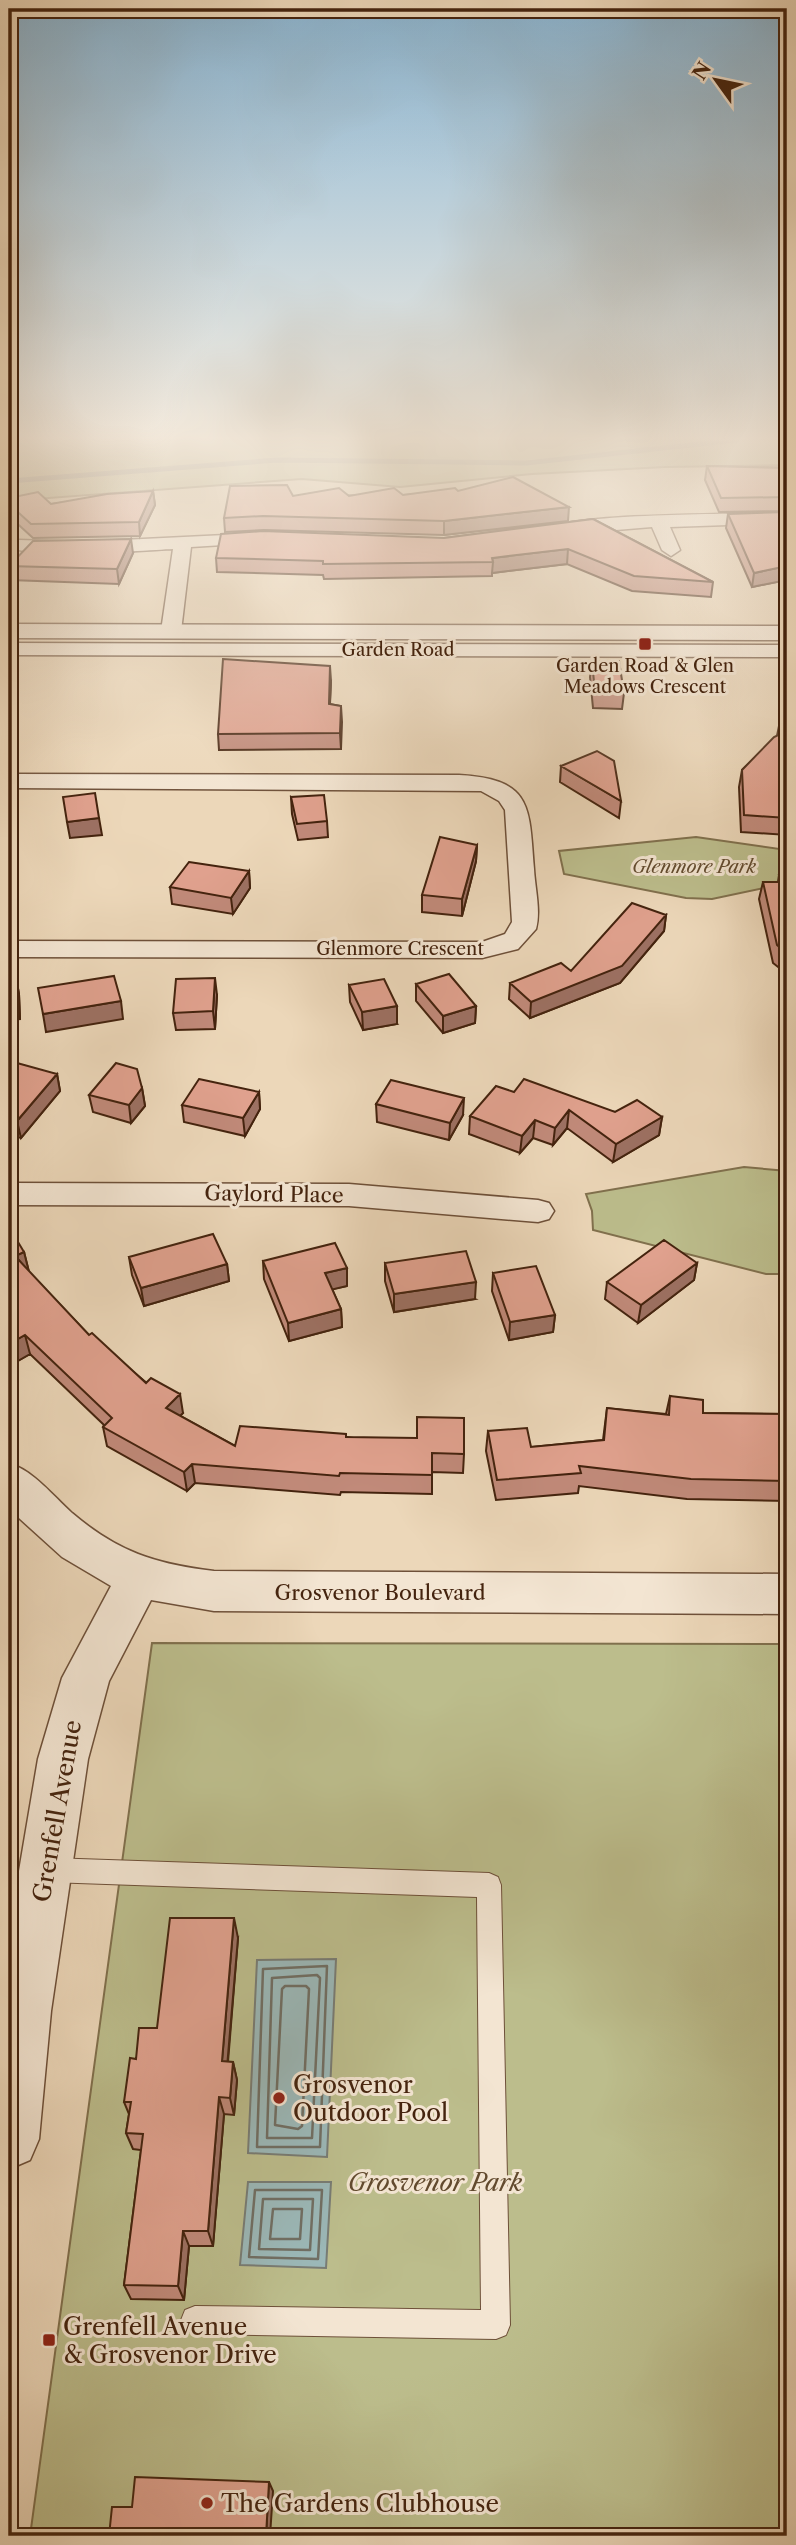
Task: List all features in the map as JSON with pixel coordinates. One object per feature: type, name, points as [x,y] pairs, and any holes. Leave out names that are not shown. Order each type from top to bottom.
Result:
[{"type":"street","points":[[171,631],[181,559]]},
{"type":"street","name":"Garden Road","points":[[9,631],[787,634]]},
{"type":"street","name":"Garden Road","points":[[9,649],[787,651]]},
{"type":"street","name":"Glenmore Crescent","points":[[9,781],[459,782],[486,785],[508,795],[517,810],[525,922],[524,929],[512,942],[482,950],[9,949]]},
{"type":"street","name":"Gaylord Place","points":[[9,1194],[349,1195],[538,1210]]},
{"type":"street","name":"Grosvenor Boulevard","points":[[9,1481],[80,1548],[138,1579],[174,1587],[214,1591],[787,1594]]},
{"type":"street","name":"Grenfell Avenue","points":[[9,2139],[23,2011],[62,1759],[75,1711],[96,1656],[138,1579]]},
{"type":"lane","points":[[45,1870],[489,1885],[496,2325],[195,2320]]},
{"type":"green space","name":"Glenmore Park","points":[[696,837],[787,850],[787,883],[712,899],[686,898],[564,874],[559,851]]},
{"type":"green space","points":[[744,1167],[787,1171],[787,1274],[766,1274],[593,1230],[592,1211],[586,1194]]},
{"type":"green space","name":"Grosvenor Park","points":[[152,1643],[787,1644],[787,2536],[30,2536]]},
{"type":"water","points":[[336,1959],[327,2157],[248,2153],[257,1960]]},
{"type":"water","points":[[248,2182],[331,2182],[326,2268],[240,2265]]},
{"type":"building","points":[[16,559],[122,559],[117,569],[9,566]]},
{"type":"building","points":[[243,559],[492,559],[493,562],[323,564],[323,561]]},
{"type":"building","points":[[592,559],[669,559],[713,582],[634,576]]},
{"type":"building","points":[[748,559],[787,559],[787,566],[754,573]]},
{"type":"building","points":[[223,659],[330,666],[329,704],[341,706],[340,733],[218,734]]},
{"type":"building","points":[[592,661],[619,661],[624,693],[595,692]]},
{"type":"building","points":[[787,731],[787,818],[744,815],[742,770],[774,737]]},
{"type":"building","points":[[597,751],[614,761],[621,801],[561,766]]},
{"type":"building","points":[[95,793],[99,818],[67,822],[63,797]]},
{"type":"building","points":[[324,795],[327,821],[297,824],[291,797]]},
{"type":"building","points":[[440,837],[477,845],[462,899],[422,895]]},
{"type":"building","points":[[189,862],[249,871],[231,898],[170,887]]},
{"type":"building","points":[[779,875],[787,875],[787,954],[777,945],[763,882],[781,882]]},
{"type":"building","points":[[632,903],[666,915],[622,966],[531,1002],[510,983],[561,963],[571,971]]},
{"type":"building","points":[[449,974],[476,1006],[443,1016],[416,984]]},
{"type":"building","points":[[114,976],[121,1001],[43,1014],[38,988]]},
{"type":"building","points":[[16,977],[17,1002],[9,1003],[9,978]]},
{"type":"building","points":[[215,978],[213,1011],[173,1013],[176,979]]},
{"type":"building","points":[[384,979],[397,1006],[362,1012],[349,985]]},
{"type":"building","points":[[17,1063],[57,1074],[17,1121],[9,1118],[9,1072]]},
{"type":"building","points":[[116,1063],[137,1069],[142,1088],[129,1105],[89,1095]]},
{"type":"building","points":[[199,1079],[259,1092],[243,1118],[182,1105]]},
{"type":"building","points":[[524,1079],[615,1112],[637,1100],[662,1117],[616,1144],[569,1110],[555,1128],[535,1120],[522,1136],[470,1116],[496,1086],[514,1092]]},
{"type":"building","points":[[391,1080],[464,1098],[450,1123],[376,1104]]},
{"type":"building","points":[[9,1227],[24,1252],[15,1256],[89,1335],[92,1333],[146,1383],[151,1378],[180,1394],[166,1408],[235,1446],[240,1426],[346,1434],[346,1437],[417,1438],[417,1417],[464,1418],[464,1454],[432,1453],[432,1475],[340,1473],[339,1476],[192,1464],[184,1472],[103,1427],[112,1418],[25,1335],[9,1344]]},
{"type":"building","points":[[213,1234],[227,1264],[141,1288],[129,1257]]},
{"type":"building","points":[[664,1240],[697,1263],[641,1305],[607,1282]]},
{"type":"building","points":[[335,1243],[347,1268],[325,1273],[341,1309],[288,1323],[263,1261]]},
{"type":"building","points":[[466,1251],[476,1282],[394,1294],[385,1263]]},
{"type":"building","points":[[536,1266],[555,1315],[510,1322],[493,1273]]},
{"type":"building","points":[[670,1396],[703,1400],[703,1413],[787,1414],[787,1481],[691,1479],[579,1466],[581,1473],[497,1480],[488,1431],[527,1428],[531,1447],[604,1440],[607,1408],[669,1415]]},
{"type":"building","points":[[170,1918],[234,1918],[222,2061],[233,2062],[230,2098],[219,2097],[208,2231],[183,2231],[178,2286],[124,2285],[143,2134],[126,2133],[131,2102],[124,2102],[130,2058],[136,2059],[139,2028],[157,2028]]},
{"type":"building","name":"The Gardens Clubhouse","points":[[135,2477],[269,2482],[266,2536],[109,2536],[112,2507],[132,2507]]},
{"type":"place","name":"Garden Road & Glen Meadows Crescent","points":[[645,644]]},
{"type":"place","name":"Grosvenor Outdoor Pool","points":[[279,2098]]},
{"type":"place","name":"Grenfell Avenue & Grosvenor Drive","points":[[49,2340]]},
{"type":"place","name":"The Gardens Clubhouse","points":[[207,2503]]}]
